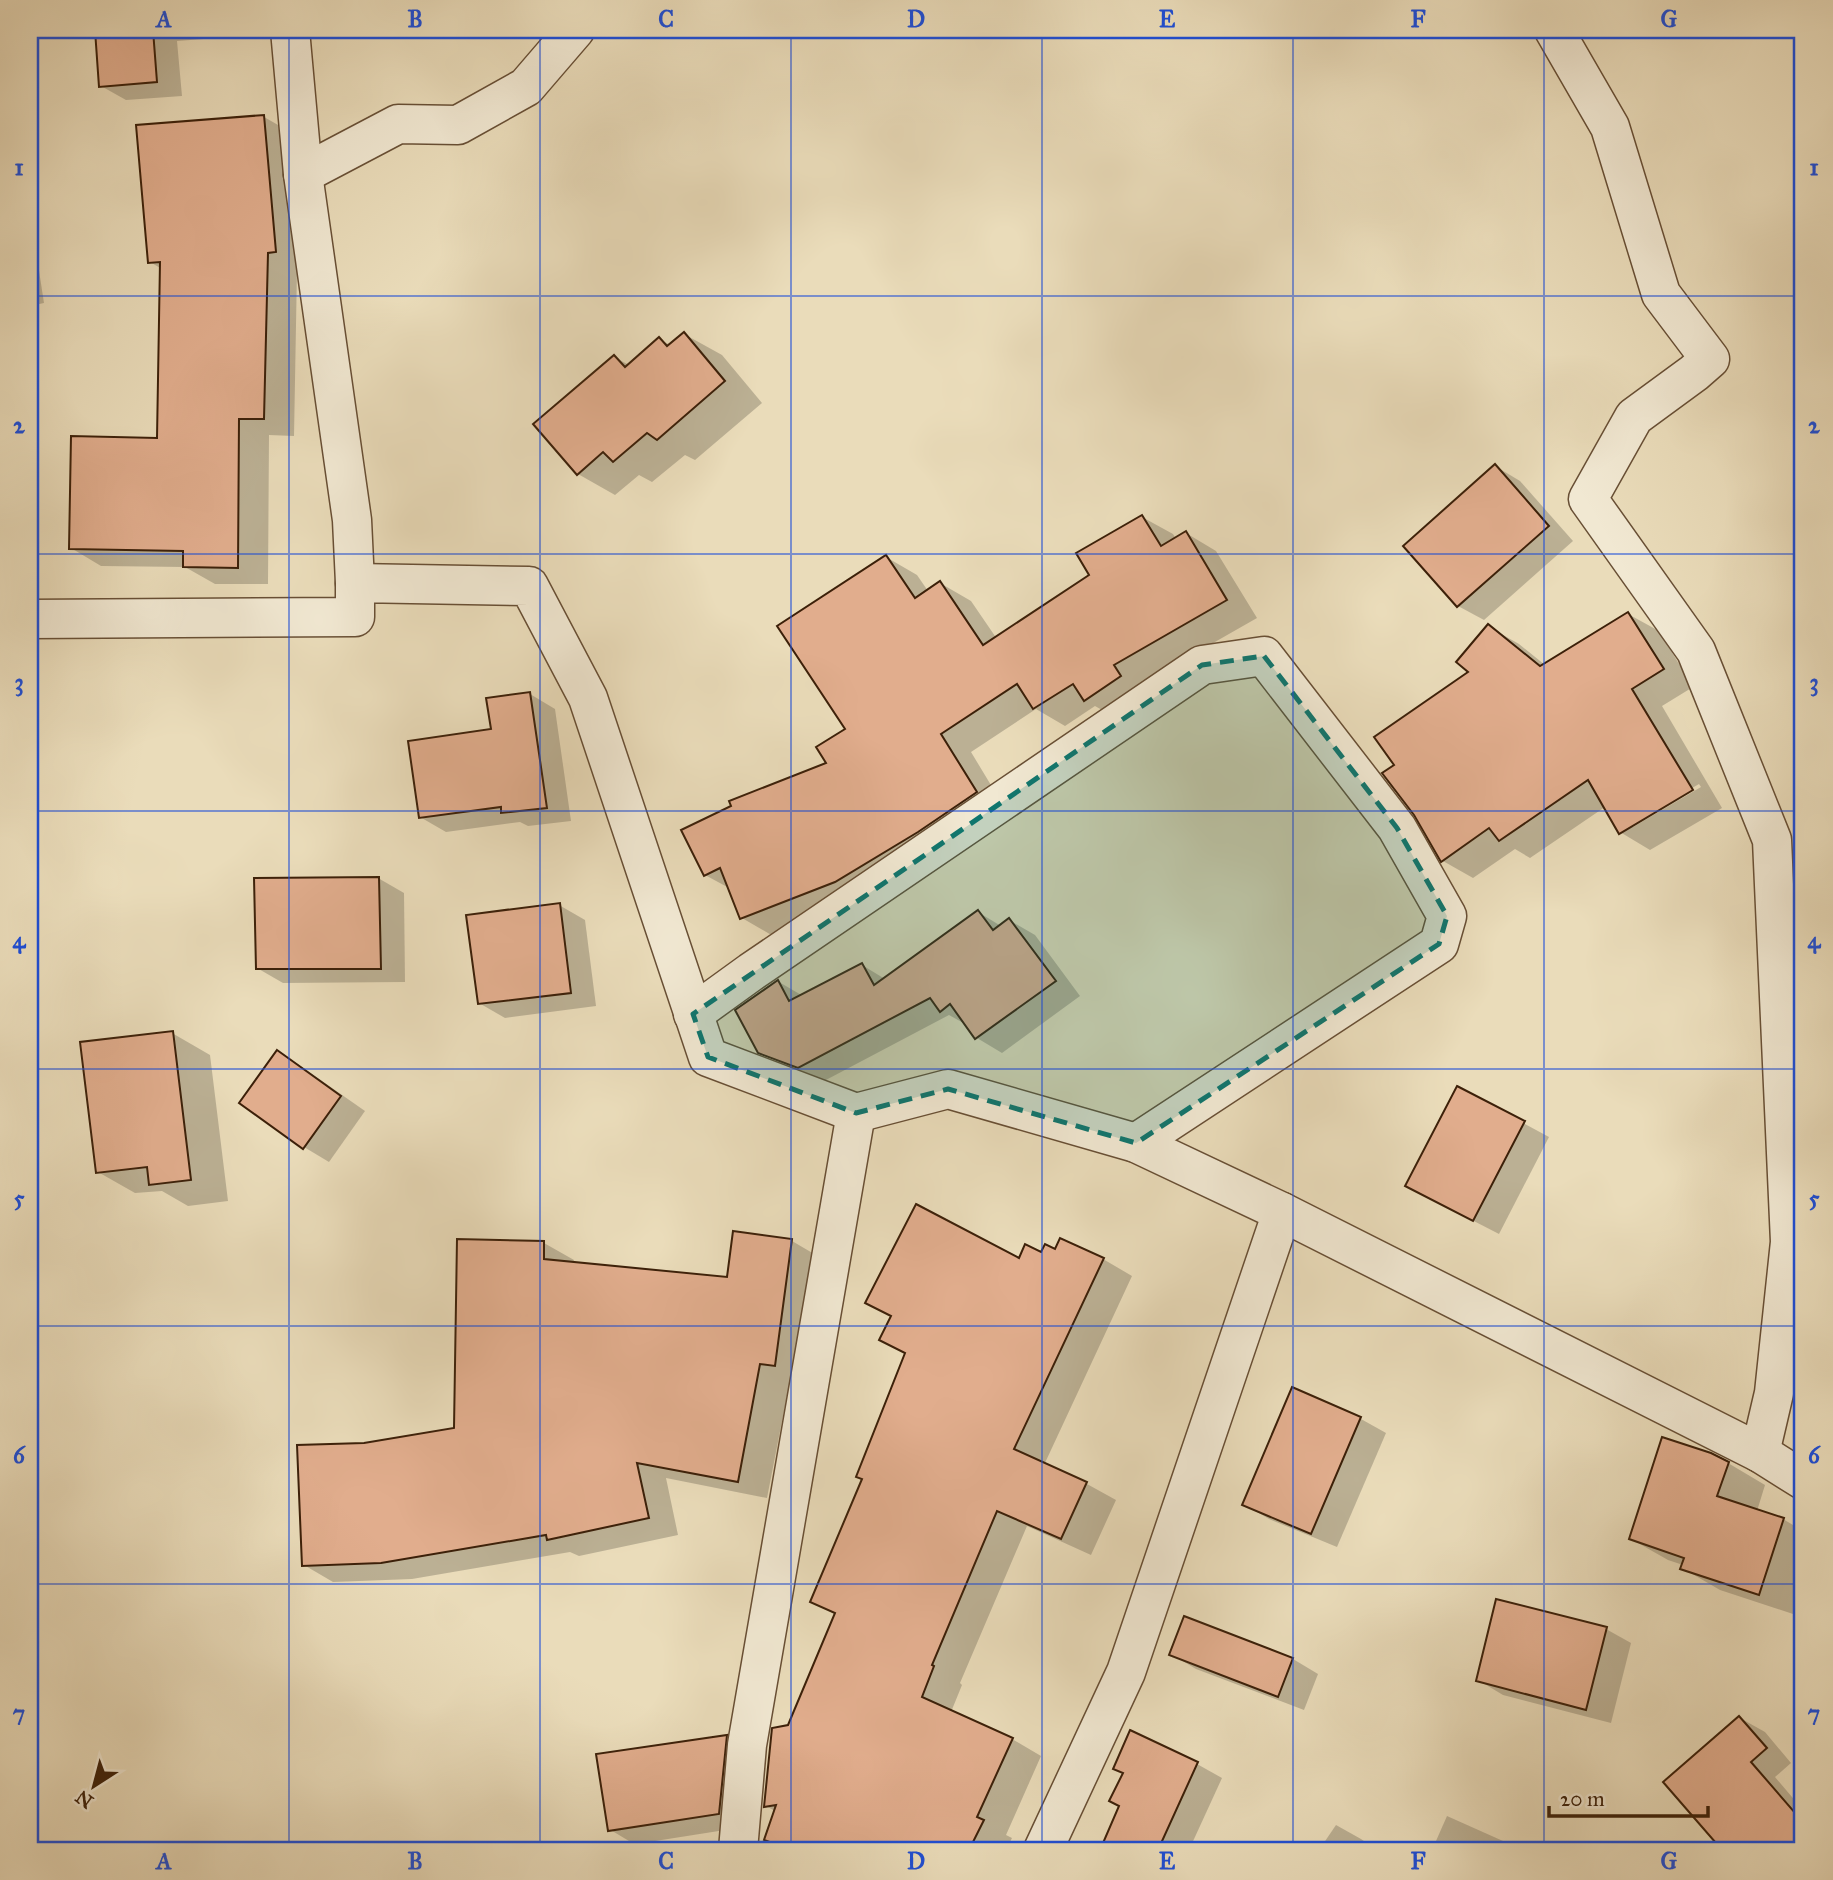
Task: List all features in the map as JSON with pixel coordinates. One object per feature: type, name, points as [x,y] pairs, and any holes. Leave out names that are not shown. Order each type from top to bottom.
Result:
[{"type":"street","points":[[30,619],[355,617],[352,520],[303,174],[290,30]]},
{"type":"street","points":[[303,174],[398,124],[458,125],[526,87],[575,30]]},
{"type":"street","points":[[1554,30],[1610,127],[1661,294],[1710,359],[1634,417],[1588,499],[1696,651],[1772,839],[1790,1242],[1774,1393],[1760,1454]]},
{"type":"street","points":[[355,583],[529,586],[588,698],[708,1057],[856,1113],[948,1089],[1136,1143],[1282,1212],[1760,1454],[1803,1480]]},
{"type":"street","points":[[693,1014],[751,971],[1202,665],[1264,656],[1397,828],[1447,916],[1439,944],[1136,1143]]},
{"type":"street","points":[[738,1850],[747,1745],[856,1113]]},
{"type":"street","points":[[1043,1850],[1126,1672],[1282,1212]]},
{"type":"highlighted area","points":[[1264,656],[1397,828],[1447,916],[1439,944],[1136,1143],[948,1089],[856,1113],[708,1057],[693,1014],[1202,665]]},
{"type":"building","points":[[95,30],[153,30],[157,82],[99,87]]},
{"type":"building","points":[[264,115],[276,252],[268,253],[264,419],[239,419],[238,568],[183,567],[183,551],[69,549],[71,436],[157,438],[160,262],[148,263],[136,125]]},
{"type":"building","points":[[684,332],[725,381],[657,440],[647,433],[613,462],[603,452],[577,475],[533,424],[614,355],[625,367],[659,337],[667,346]]},
{"type":"building","points":[[1495,464],[1549,526],[1457,607],[1403,546]]},
{"type":"building","points":[[1142,515],[1161,546],[1186,531],[1227,600],[1114,665],[1121,676],[1084,701],[1073,684],[1033,709],[1017,684],[941,734],[977,792],[918,832],[835,882],[740,919],[720,868],[704,876],[681,830],[731,806],[729,801],[826,763],[816,747],[845,729],[777,626],[886,555],[915,598],[940,581],[983,645],[1089,575],[1076,553]]},
{"type":"building","points":[[1628,612],[1664,669],[1632,689],[1693,790],[1619,834],[1588,780],[1499,841],[1489,828],[1441,862],[1414,815],[1382,773],[1394,765],[1374,737],[1468,672],[1456,662],[1488,624],[1540,666]]},
{"type":"building","points":[[530,692],[547,808],[501,813],[501,807],[419,818],[408,741],[491,729],[486,698]]},
{"type":"building","points":[[379,877],[381,969],[256,969],[254,878]]},
{"type":"building","points":[[560,903],[571,993],[478,1004],[466,915]]},
{"type":"building","points":[[978,910],[993,930],[1009,918],[1056,981],[975,1039],[950,1004],[940,1012],[930,998],[798,1068],[758,1053],[735,1010],[778,980],[789,1001],[862,963],[874,985]]},
{"type":"building","points":[[173,1031],[191,1180],[149,1185],[147,1167],[96,1173],[80,1042]]},
{"type":"building","points":[[277,1050],[341,1096],[303,1149],[239,1103]]},
{"type":"building","points":[[1457,1086],[1525,1121],[1473,1221],[1405,1186]]},
{"type":"building","points":[[916,1204],[1019,1258],[1025,1244],[1041,1252],[1045,1244],[1055,1249],[1060,1238],[1104,1258],[1014,1449],[1087,1482],[1061,1539],[997,1511],[932,1665],[934,1666],[922,1697],[1013,1738],[977,1817],[984,1820],[969,1850],[792,1850],[764,1840],[776,1805],[764,1807],[772,1728],[788,1725],[835,1613],[810,1602],[862,1479],[856,1477],[905,1353],[879,1340],[891,1316],[865,1303]]},
{"type":"building","points":[[733,1231],[792,1239],[775,1366],[760,1364],[738,1482],[637,1463],[649,1518],[547,1540],[546,1535],[381,1563],[302,1566],[297,1445],[364,1443],[454,1428],[457,1239],[544,1241],[544,1259],[727,1277]]},
{"type":"building","points":[[1292,1387],[1361,1417],[1311,1534],[1242,1505]]},
{"type":"building","points":[[1662,1437],[1711,1453],[1729,1462],[1717,1496],[1784,1518],[1759,1595],[1680,1569],[1684,1558],[1629,1539]]},
{"type":"building","points":[[1496,1599],[1607,1627],[1586,1710],[1476,1681]]},
{"type":"building","points":[[1184,1616],[1293,1658],[1278,1697],[1169,1655]]},
{"type":"building","points":[[1739,1716],[1767,1748],[1751,1762],[1803,1822],[1803,1850],[1722,1850],[1663,1782]]},
{"type":"building","points":[[1130,1730],[1198,1762],[1158,1850],[1100,1850],[1119,1806],[1109,1801],[1123,1773],[1113,1769]]},
{"type":"building","points":[[727,1735],[719,1814],[608,1831],[596,1754]]}]
